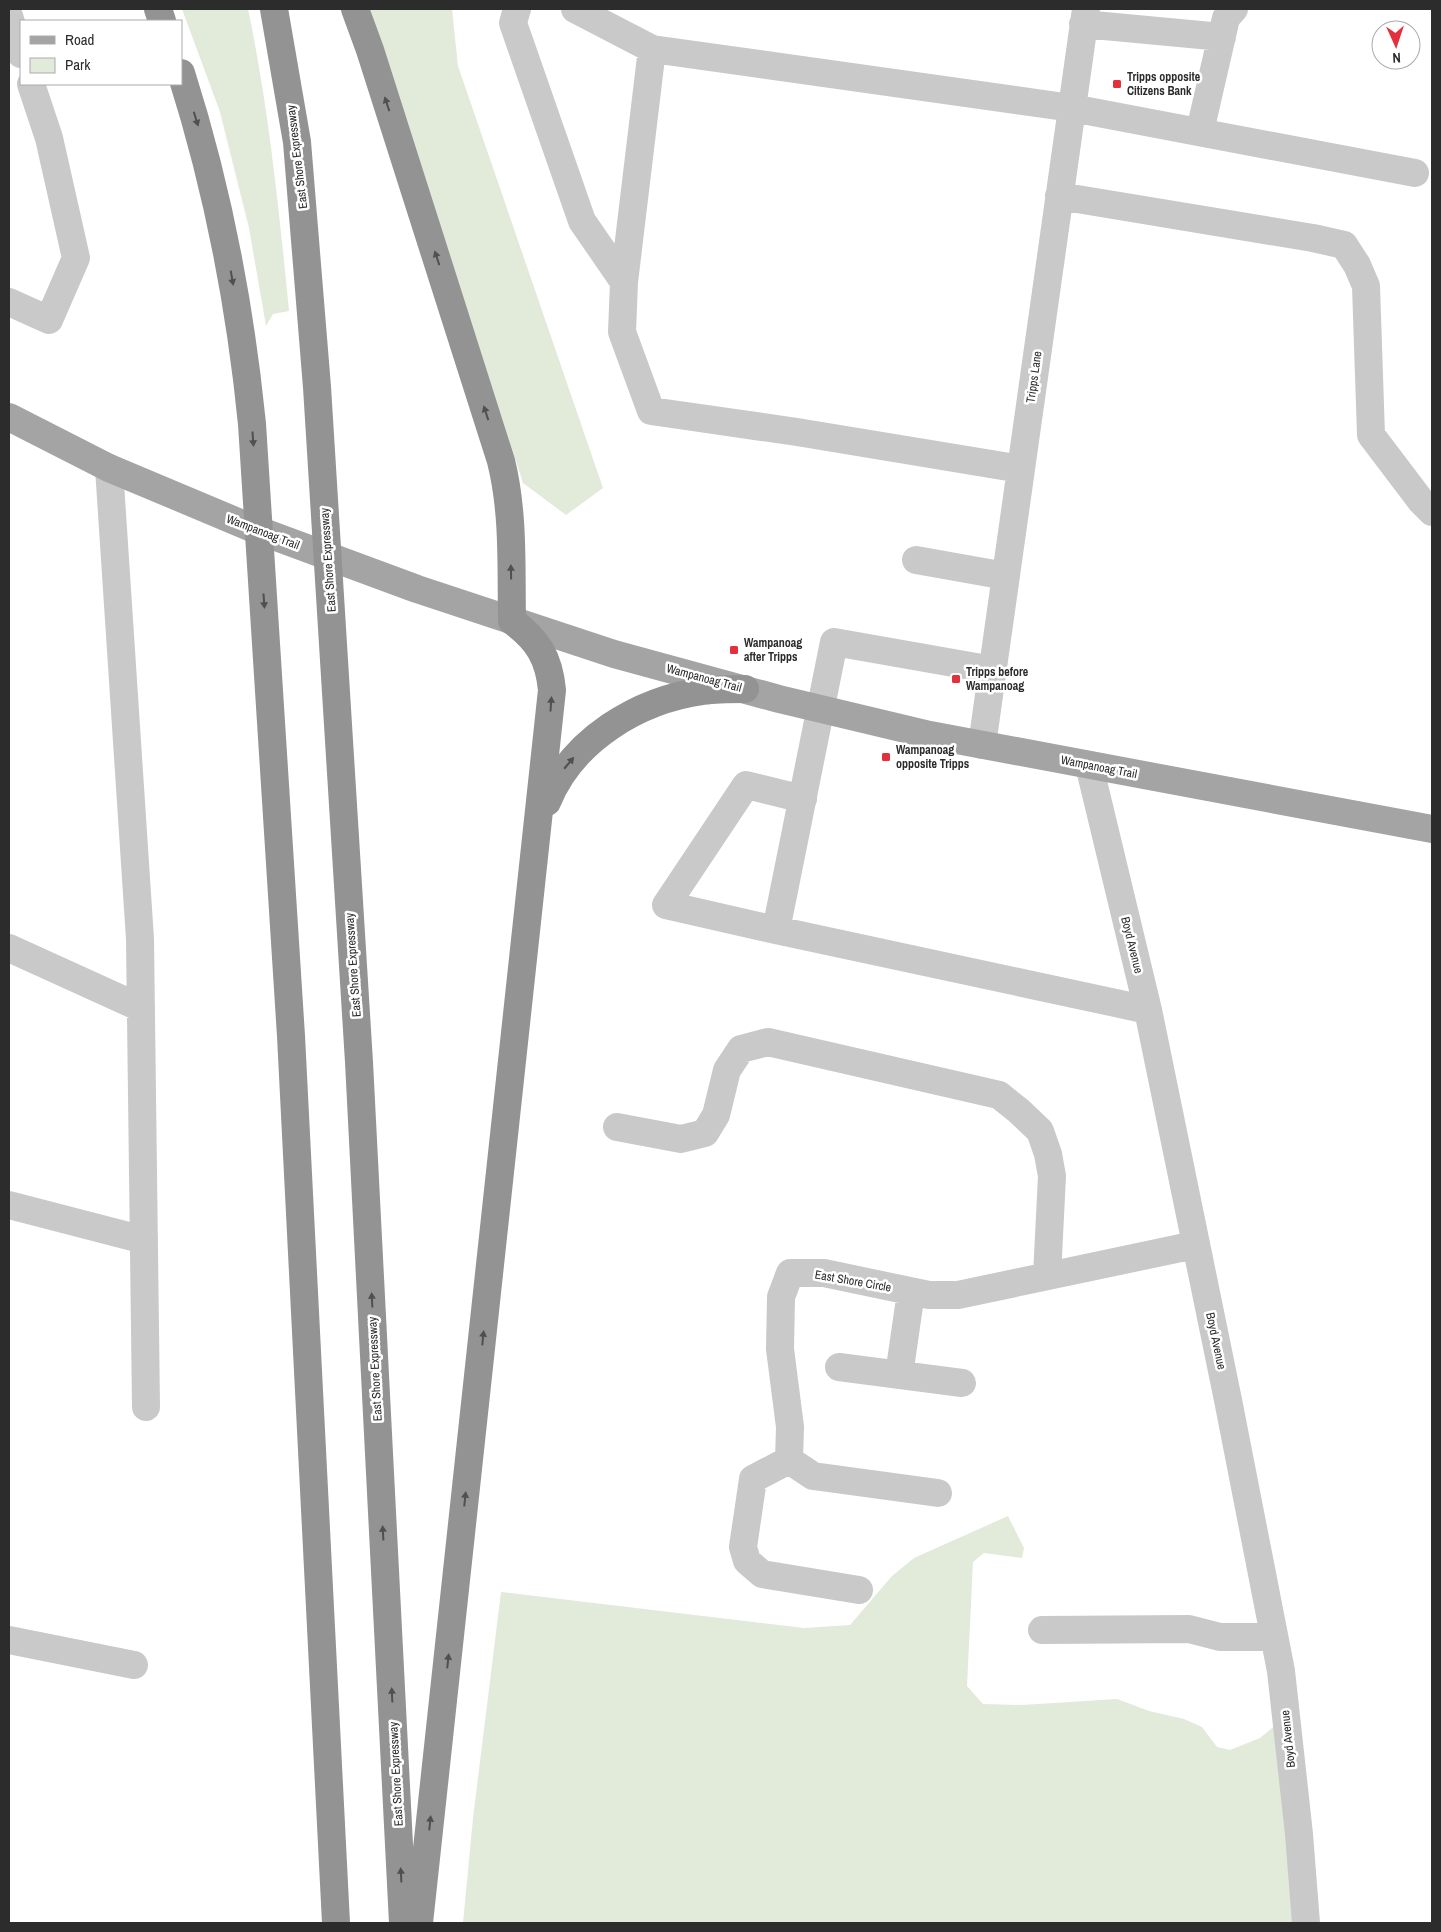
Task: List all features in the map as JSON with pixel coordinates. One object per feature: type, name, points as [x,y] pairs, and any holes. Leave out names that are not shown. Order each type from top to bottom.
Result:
[{"type":"highway","name":"East Shore Expressway","points":[[274,9],[297,142],[316,387],[359,1062],[403,1923]]},
{"type":"highway","points":[[356,9],[501,461],[507,483],[510,511],[512,621],[522,628],[545,656],[551,679],[552,703],[420,1923]]},
{"type":"highway","points":[[182,76],[203,142],[226,242],[244,354],[252,424],[291,1036],[336,1923]]},
{"type":"highway","points":[[537,839],[544,811],[559,777],[572,759],[594,739],[639,710],[669,699],[702,692],[745,689]]},
{"type":"main road","name":"Wampanoag Trail","points":[[9,418],[108,468],[252,528],[417,589],[614,654],[820,709],[982,745],[1432,829]]},
{"type":"street","points":[[518,9],[512,23],[582,221],[624,282]]},
{"type":"street","points":[[575,9],[652,49],[1072,108],[1415,173]]},
{"type":"street","points":[[1200,131],[1226,18],[1234,9]]},
{"type":"street","points":[[9,16],[20,51]]},
{"type":"street","points":[[1084,16],[1222,37]]},
{"type":"street","name":"Tripps Lane","points":[[982,745],[1084,16]]},
{"type":"street","points":[[652,49],[624,282],[622,332],[651,411],[778,429],[1021,468]]},
{"type":"street","points":[[9,302],[49,320],[76,258],[49,138],[31,85]]},
{"type":"street","points":[[1059,196],[1313,238],[1344,246],[1357,265],[1366,286],[1371,435],[1421,501],[1432,512]]},
{"type":"street","points":[[108,468],[140,939],[146,1407]]},
{"type":"street","points":[[916,560],[1006,576]]},
{"type":"street","points":[[776,930],[834,642],[993,670]]},
{"type":"street","name":"Boyd Avenue","points":[[1089,765],[1148,1010],[1281,1671],[1299,1834],[1306,1923]]},
{"type":"street","points":[[803,799],[746,785],[666,904],[776,930],[1148,1010]]},
{"type":"street","points":[[9,948],[141,1008]]},
{"type":"street","points":[[617,1127],[681,1139],[705,1133],[716,1115],[727,1070],[741,1049],[768,1042],[999,1096],[1019,1111],[1040,1131],[1048,1154],[1052,1176],[1047,1276]]},
{"type":"street","points":[[9,1206],[144,1240]]},
{"type":"street","name":"East Shore Circle","points":[[789,1460],[790,1427],[780,1349],[781,1297],[790,1273],[824,1274],[929,1295],[958,1295],[1195,1245]]},
{"type":"street","points":[[899,1375],[911,1292]]},
{"type":"street","points":[[839,1367],[962,1383]]},
{"type":"street","points":[[859,1590],[762,1574],[747,1560],[743,1547],[753,1479],[789,1460],[813,1476],[938,1493]]},
{"type":"street","points":[[1042,1630],[1189,1629],[1220,1637],[1274,1636]]},
{"type":"street","points":[[9,1640],[134,1664]]},
{"type":"green space","points":[[182,9],[248,9],[268,122],[289,311],[273,314],[266,326],[249,228],[220,112]]},
{"type":"green space","points":[[370,9],[452,9],[458,66],[603,488],[566,515],[523,483]]},
{"type":"green space","points":[[1008,1516],[1024,1548],[1022,1558],[984,1553],[973,1562],[967,1686],[983,1704],[1022,1705],[1117,1699],[1149,1711],[1184,1719],[1202,1727],[1217,1747],[1230,1750],[1260,1738],[1278,1723],[1308,1923],[463,1923],[473,1818],[501,1592],[804,1628],[850,1625],[892,1576],[914,1558]]},
{"type":"place","name":"Tripps opposite Citizens Bank","points":[[1117,84]]},
{"type":"place","name":"Wampanoag after Tripps","points":[[734,650]]},
{"type":"place","name":"Tripps before Wampanoag","points":[[956,679]]},
{"type":"place","name":"Wampanoag opposite Tripps","points":[[886,757]]}]
